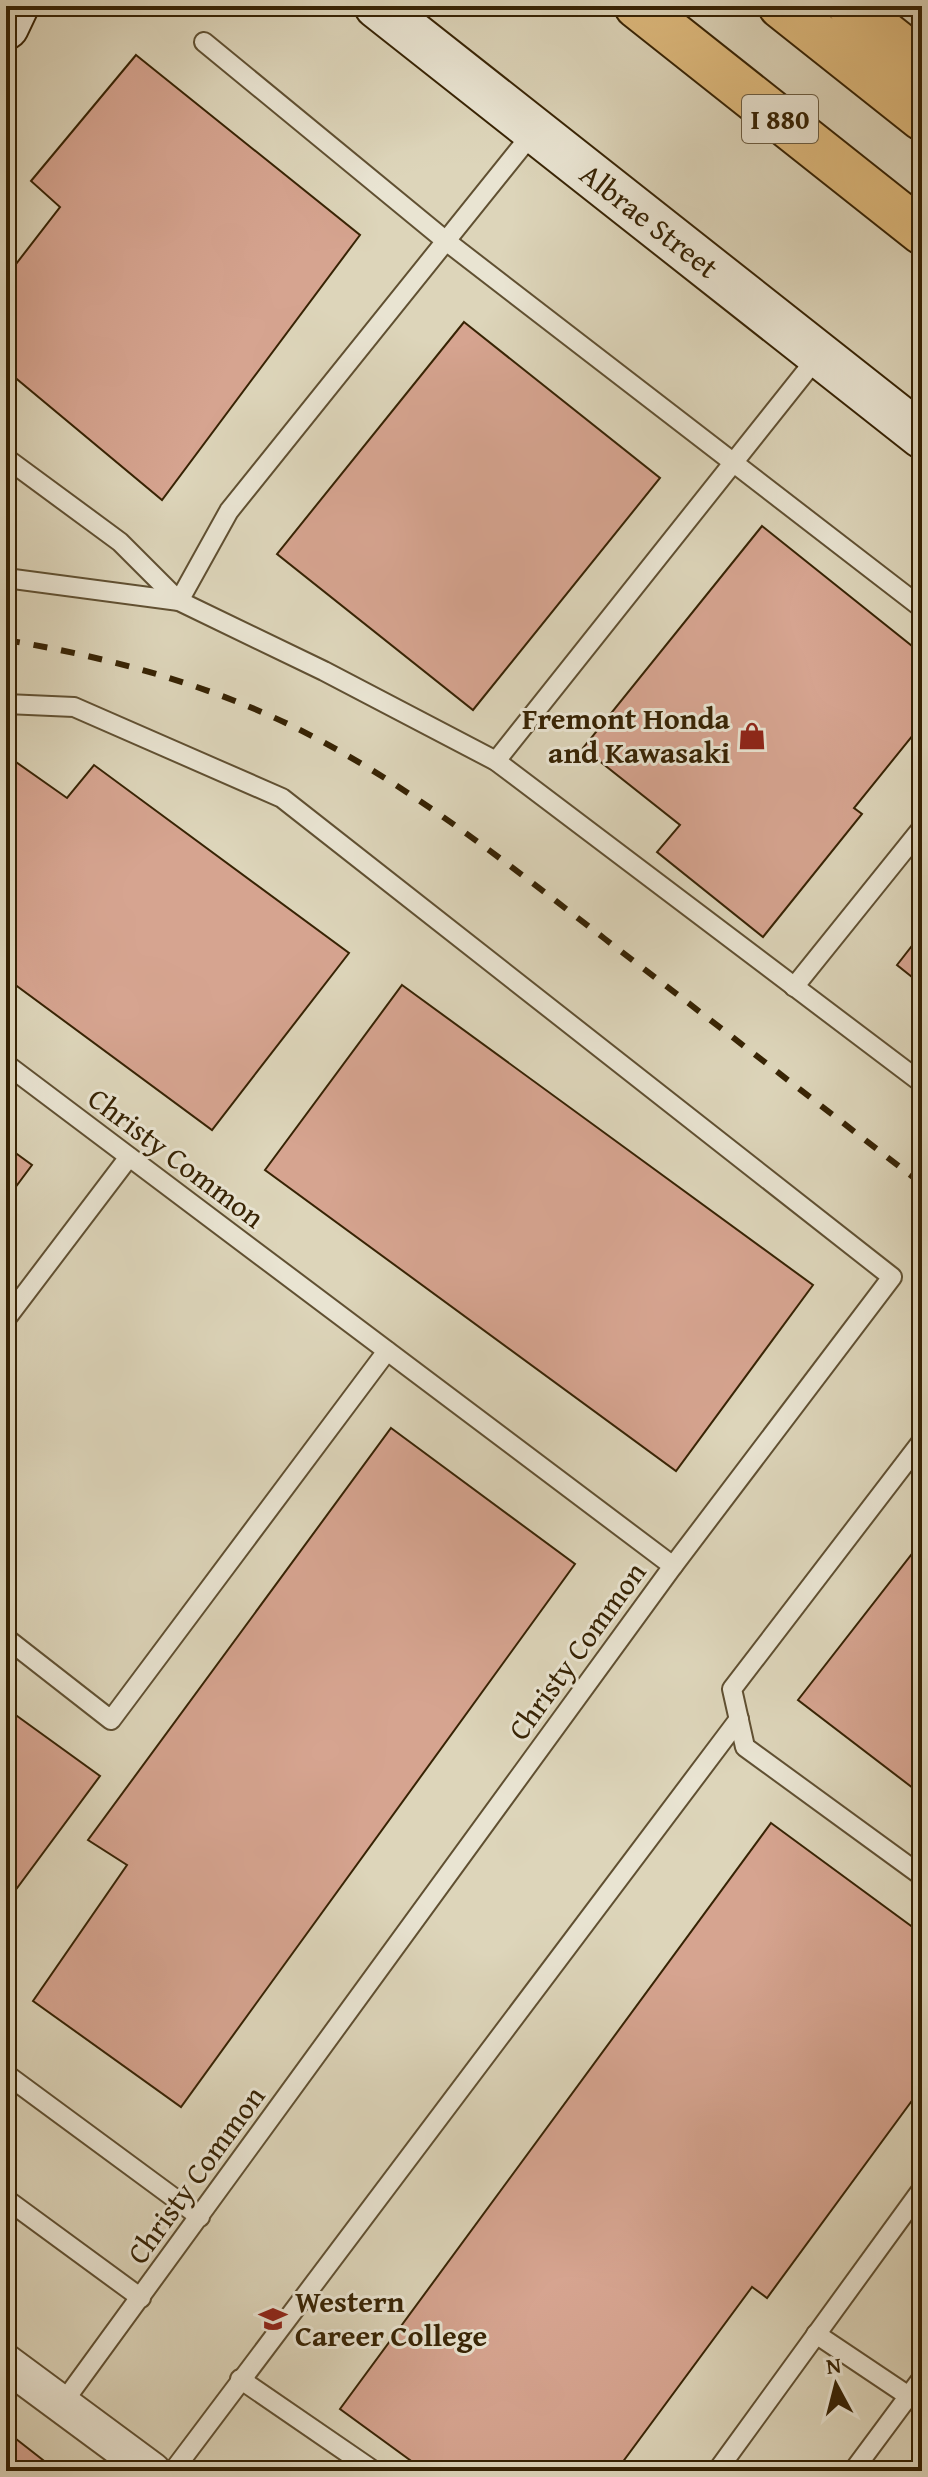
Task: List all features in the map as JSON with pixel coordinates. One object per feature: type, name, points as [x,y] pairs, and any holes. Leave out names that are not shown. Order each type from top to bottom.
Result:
[{"type":"highway","name":"I 880","points":[[637,6],[922,232]]},
{"type":"highway","points":[[781,6],[922,118]]},
{"type":"highway","points":[[850,6],[922,63]]},
{"type":"street","points":[[6,27],[16,6]]},
{"type":"street","name":"Albrae Street","points":[[377,6],[922,436]]},
{"type":"street","points":[[6,2363],[152,2471]]},
{"type":"lane","points":[[204,42],[446,241],[922,608]]},
{"type":"lane","points":[[179,601],[229,511],[535,130]]},
{"type":"lane","points":[[496,761],[731,461],[819,355]]},
{"type":"lane","points":[[6,458],[120,542],[179,601]]},
{"type":"lane","points":[[6,578],[179,601],[324,671],[496,761],[922,1083]]},
{"type":"lane","points":[[6,704],[74,707],[282,798],[892,1277],[673,1566]]},
{"type":"lane","points":[[794,987],[922,828]]},
{"type":"lane","name":"Christy Common","points":[[6,1064],[673,1566],[62,2404]]},
{"type":"lane","points":[[6,1319],[129,1157]]},
{"type":"lane","points":[[6,1638],[111,1720],[387,1351]]},
{"type":"lane","points":[[922,1441],[732,1689],[745,1747],[922,1876]]},
{"type":"lane","points":[[173,2471],[739,1719]]},
{"type":"lane","points":[[6,2074],[200,2217]]},
{"type":"lane","points":[[717,2471],[922,2189]]},
{"type":"lane","points":[[6,2199],[141,2298]]},
{"type":"lane","points":[[816,2334],[915,2401]]},
{"type":"lane","points":[[853,2471],[915,2401],[922,2378]]},
{"type":"lane","points":[[240,2379],[374,2471]]},
{"type":"building","points":[[136,55],[360,235],[162,500],[6,370],[6,277],[60,207],[31,181]]},
{"type":"building","points":[[464,322],[660,478],[473,710],[277,554]]},
{"type":"building","name":"Fremont Honda and Kawasaki","points":[[762,526],[922,654],[922,724],[854,808],[862,814],[763,937],[657,852],[680,825],[583,748]]},
{"type":"building","points":[[6,755],[67,798],[94,765],[349,953],[212,1130],[6,978]]},
{"type":"building","points":[[922,933],[922,985],[897,965]]},
{"type":"building","points":[[402,985],[813,1285],[676,1471],[265,1170]]},
{"type":"building","points":[[6,1146],[32,1165],[6,1200]]},
{"type":"building","points":[[391,1428],[575,1564],[181,2107],[33,2001],[127,1865],[88,1840]]},
{"type":"building","points":[[922,1541],[922,1795],[798,1700]]},
{"type":"building","points":[[6,1708],[100,1776],[6,1903]]},
{"type":"building","points":[[771,1823],[922,1934],[922,2087],[767,2298],[752,2287],[616,2471],[425,2471],[340,2409]]},
{"type":"building","points":[[11,2435],[57,2471],[12,2471],[6,2466],[6,2442]]},
{"type":"railway","points":[[6,640],[78,654],[186,683],[290,725],[374,771],[491,852],[922,1184]]},
{"type":"place","name":"Fremont Honda and Kawasaki","points":[[752,736]]},
{"type":"place","name":"Western Career College","points":[[273,2319]]}]
